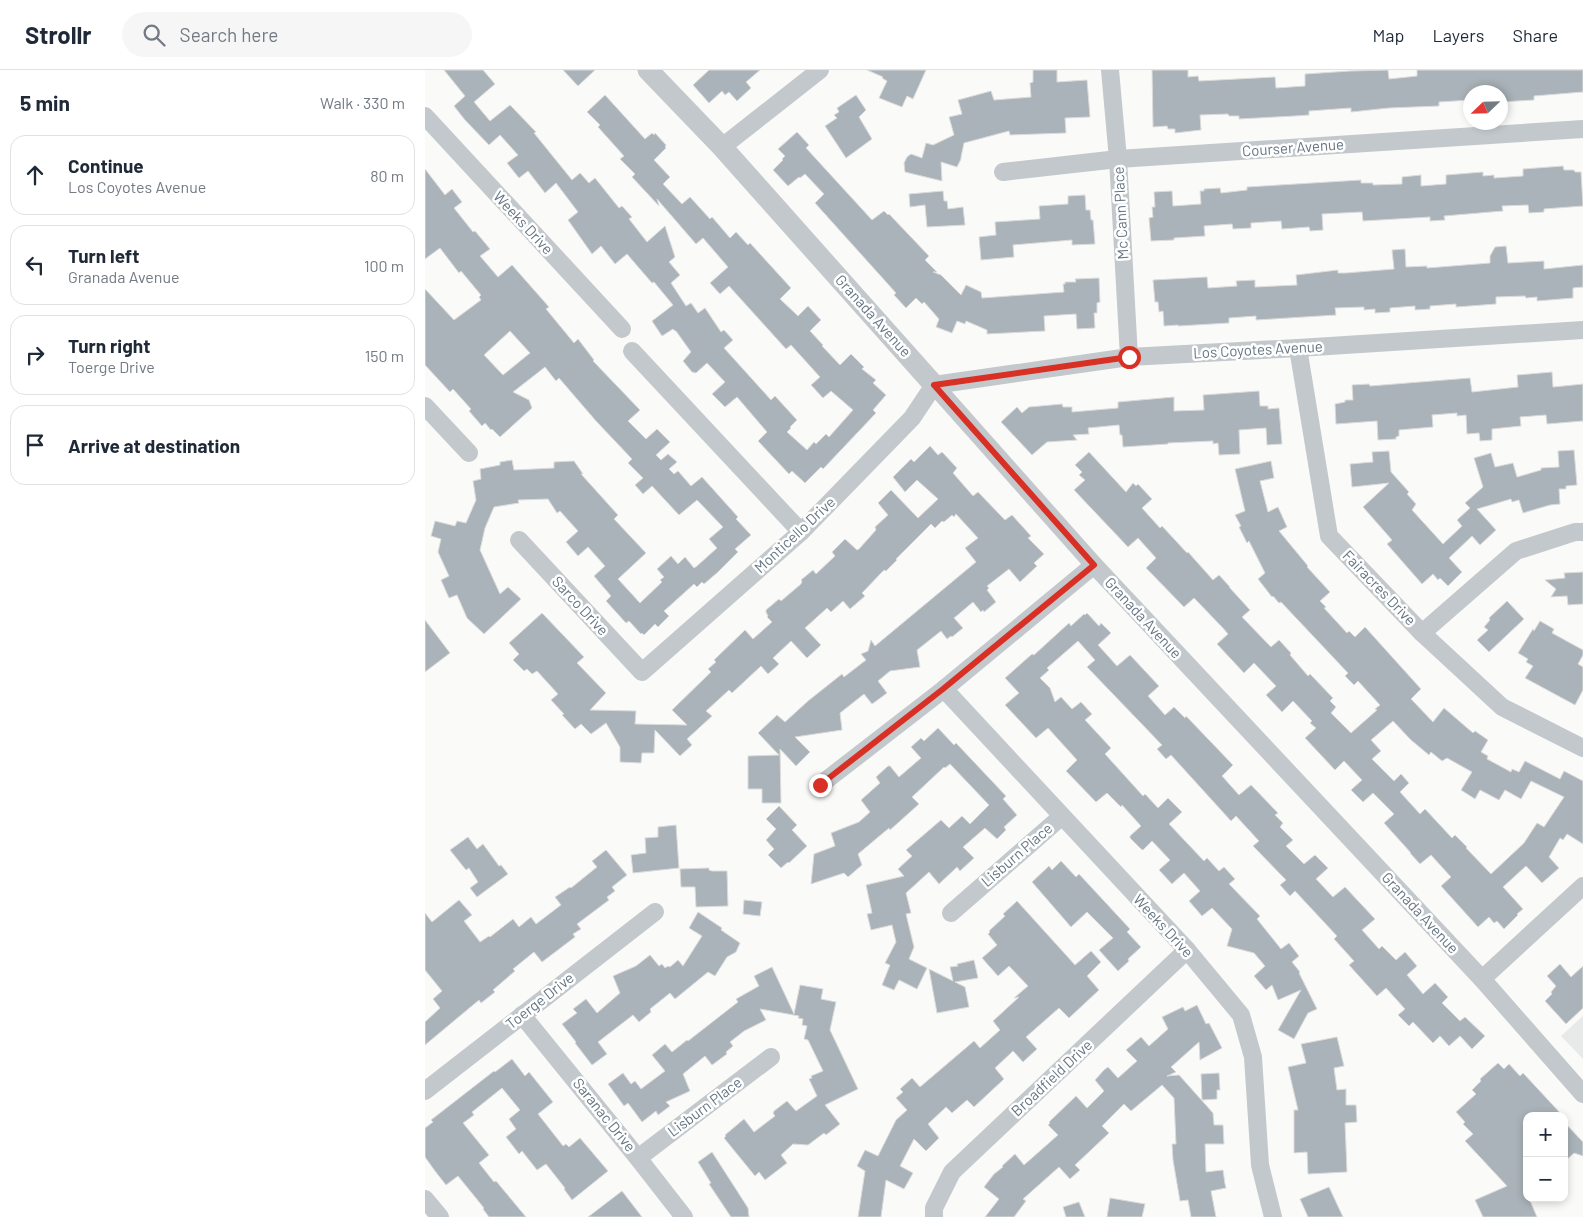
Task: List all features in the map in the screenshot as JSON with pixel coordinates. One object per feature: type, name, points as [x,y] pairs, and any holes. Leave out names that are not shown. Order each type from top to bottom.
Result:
[{"type":"street","name":"Granada Avenue","points":[[647,70],[722,146],[1094,565],[1482,979],[1583,1094]]},
{"type":"street","points":[[722,146],[820,70]]},
{"type":"street","name":"Mc Cann Place","points":[[1110,70],[1118,159],[1129,357]]},
{"type":"street","name":"Weeks Drive","points":[[425,116],[622,329]]},
{"type":"street","name":"Courser Avenue","points":[[1003,172],[1118,159],[1583,129]]},
{"type":"street","name":"Los Coyotes Avenue","points":[[934,385],[1129,357],[1583,330]]},
{"type":"street","name":"Fairacres Drive","points":[[1298,348],[1329,536],[1422,633],[1502,707],[1583,748]]},
{"type":"street","points":[[632,351],[801,532]]},
{"type":"street","name":"Monticello Drive","points":[[642,672],[801,532],[912,418],[934,385]]},
{"type":"street","points":[[425,406],[469,453]]},
{"type":"street","points":[[1422,633],[1516,551],[1575,532],[1583,532]]},
{"type":"street","name":"Sarco Drive","points":[[519,540],[642,672]]},
{"type":"street","points":[[820,785],[943,689],[1094,565]]},
{"type":"street","name":"Weeks Drive","points":[[943,689],[1187,950],[1241,1015],[1253,1056],[1260,1165],[1273,1217]]},
{"type":"street","name":"Lisburn Place","points":[[951,913],[1061,817]]},
{"type":"street","points":[[1482,979],[1583,886]]},
{"type":"street","name":"Toerge Drive","points":[[425,1091],[655,912]]},
{"type":"street","name":"Broadfield Drive","points":[[934,1217],[934,1208],[952,1172],[1187,950]]},
{"type":"street","name":"Saranac Drive","points":[[522,1015],[684,1217]]},
{"type":"street","name":"Lisburn Place","points":[[638,1158],[771,1057]]},
{"type":"street","points":[[425,1199],[440,1217]]},
{"type":"shaded area","points":[[1583,1016],[1583,1059],[1561,1036]]},
{"type":"building","points":[[444,70],[483,70],[495,84],[474,102],[490,121],[510,105],[536,132],[534,133],[572,180],[580,173],[589,183],[595,178],[619,208],[622,206],[632,217],[629,219],[647,242],[665,226],[675,257],[669,262],[680,275],[671,283],[686,306],[691,303],[698,313],[705,308],[721,332],[724,330],[733,340],[724,348],[771,400],[775,396],[797,420],[787,432],[807,450],[814,442],[816,444],[826,434],[829,437],[853,410],[831,391],[823,398],[811,385],[820,377],[791,345],[786,349],[729,286],[720,294],[710,283],[728,267],[703,238],[696,244],[657,199],[659,206],[632,177],[635,174],[620,159],[624,156],[598,127],[600,125],[587,112],[605,95],[645,139],[652,133],[654,135],[655,133],[666,145],[666,148],[654,160],[670,177],[663,184],[682,204],[690,197],[710,219],[712,217],[730,238],[736,232],[748,245],[750,243],[791,288],[780,299],[798,316],[808,306],[821,320],[810,331],[822,346],[840,365],[851,354],[864,367],[862,369],[876,380],[873,383],[886,395],[873,410],[876,413],[823,469],[821,467],[805,483],[792,471],[789,474],[758,441],[767,432],[737,397],[725,407],[712,394],[725,382],[707,363],[696,373],[692,372],[683,361],[691,352],[676,331],[673,329],[662,336],[652,321],[673,305],[654,282],[652,283],[627,254],[615,264],[601,246],[592,254],[568,220],[578,212],[556,183],[545,193],[528,171],[519,178],[507,163],[518,155],[500,135],[489,145],[454,106],[465,96]]},
{"type":"building","points":[[563,70],[595,70],[578,86]]},
{"type":"building","points":[[709,70],[760,70],[746,82],[751,88],[737,101],[729,92],[725,95],[722,91],[709,103],[693,85]]},
{"type":"building","points":[[867,70],[926,70],[913,99],[907,96],[902,107],[879,98],[887,81],[883,77]]},
{"type":"building","points":[[1033,70],[1057,70],[1057,82],[1087,80],[1090,117],[1065,118],[1066,133],[1010,135],[1009,131],[964,143],[961,159],[957,167],[941,162],[942,181],[905,172],[904,163],[907,157],[911,154],[922,158],[926,143],[933,145],[954,135],[949,117],[962,114],[958,100],[991,91],[994,100],[1031,97],[1030,83],[1033,82]]},
{"type":"building","points":[[1152,70],[1188,70],[1188,77],[1198,76],[1199,81],[1275,77],[1276,88],[1305,86],[1305,74],[1350,71],[1388,70],[1389,79],[1417,76],[1417,70],[1583,70],[1583,92],[1534,96],[1534,100],[1508,102],[1508,85],[1463,85],[1463,100],[1439,102],[1439,106],[1351,112],[1351,108],[1309,111],[1309,115],[1239,119],[1239,116],[1229,116],[1228,114],[1200,115],[1201,130],[1175,133],[1175,129],[1168,129],[1167,126],[1153,127]]},
{"type":"building","points":[[856,95],[866,110],[859,117],[872,139],[846,158],[825,126],[837,118],[834,115],[839,112],[837,108]]},
{"type":"building","points":[[797,132],[809,145],[806,148],[872,220],[884,211],[889,214],[929,256],[925,260],[937,272],[933,272],[941,275],[961,295],[966,285],[981,292],[982,298],[1064,292],[1063,284],[1065,282],[1076,282],[1075,279],[1099,278],[1100,302],[1097,303],[1097,313],[1094,313],[1095,328],[1077,329],[1076,314],[1044,316],[1045,331],[987,334],[987,330],[966,321],[965,324],[957,321],[952,333],[936,327],[939,319],[924,302],[922,304],[916,298],[906,308],[894,295],[896,293],[815,203],[824,194],[805,174],[788,186],[773,170],[785,156],[778,149]]},
{"type":"building","points":[[1563,166],[1564,170],[1581,172],[1583,206],[1544,209],[1544,212],[1529,213],[1528,205],[1502,206],[1503,211],[1444,216],[1445,220],[1430,221],[1430,217],[1363,221],[1362,212],[1322,214],[1323,230],[1310,231],[1309,227],[1282,229],[1281,221],[1251,223],[1251,228],[1233,229],[1232,224],[1204,226],[1205,236],[1151,241],[1149,218],[1153,217],[1152,207],[1155,207],[1154,192],[1172,191],[1173,206],[1201,204],[1200,191],[1204,191],[1204,189],[1220,188],[1221,193],[1247,190],[1247,187],[1361,180],[1361,183],[1373,183],[1373,185],[1402,184],[1402,177],[1421,175],[1421,186],[1446,184],[1446,175],[1483,172],[1483,176],[1494,175],[1494,178],[1523,176],[1523,169]]},
{"type":"building","points":[[425,169],[445,195],[452,189],[462,202],[454,208],[473,232],[475,231],[490,249],[480,256],[498,277],[512,265],[549,307],[546,309],[574,343],[578,339],[593,361],[640,410],[628,421],[646,439],[657,429],[670,442],[656,455],[661,460],[668,454],[677,462],[669,469],[674,474],[678,471],[691,486],[702,477],[738,517],[736,519],[751,535],[735,549],[738,552],[718,572],[704,584],[702,582],[697,587],[694,584],[664,611],[669,616],[658,627],[655,624],[644,635],[641,634],[629,621],[626,623],[606,601],[611,596],[594,576],[605,566],[588,547],[578,556],[566,542],[578,531],[560,511],[557,513],[548,499],[518,500],[519,503],[494,507],[485,528],[480,550],[500,594],[508,587],[521,599],[484,634],[467,618],[457,595],[449,598],[441,580],[449,576],[438,552],[441,539],[431,536],[435,521],[455,526],[457,521],[466,523],[476,500],[473,481],[481,479],[480,469],[500,465],[500,462],[512,460],[514,470],[554,468],[554,462],[574,461],[583,474],[581,474],[618,515],[614,519],[646,553],[618,579],[640,603],[662,582],[660,580],[664,577],[657,569],[671,556],[678,564],[685,557],[694,568],[717,548],[709,539],[723,527],[697,500],[679,515],[652,486],[643,494],[635,485],[643,478],[628,463],[632,459],[559,378],[556,381],[545,367],[513,392],[529,400],[532,408],[500,437],[485,423],[482,426],[469,411],[471,409],[453,389],[450,392],[425,365],[425,289],[454,320],[481,300],[479,297],[481,295],[461,271],[459,273],[440,248],[425,259]],"holes":[[[510,331],[530,353],[503,375],[484,355]]]},
{"type":"building","points":[[943,191],[944,201],[947,201],[948,209],[963,207],[965,225],[927,227],[925,205],[910,207],[909,194]]},
{"type":"building","points":[[1085,195],[1086,210],[1090,210],[1091,220],[1093,220],[1095,244],[1072,245],[1072,240],[1013,245],[1014,257],[981,260],[979,237],[996,235],[995,222],[1040,219],[1039,206],[1068,204],[1068,196]]},
{"type":"building","points":[[1506,246],[1508,263],[1544,261],[1544,269],[1583,265],[1583,287],[1573,288],[1573,298],[1537,301],[1537,297],[1496,297],[1496,304],[1456,307],[1456,304],[1430,306],[1430,309],[1415,310],[1415,306],[1390,308],[1390,312],[1375,313],[1375,309],[1364,310],[1364,307],[1335,308],[1336,315],[1256,320],[1256,316],[1229,318],[1229,323],[1178,326],[1164,326],[1163,311],[1159,312],[1158,302],[1155,302],[1153,280],[1207,277],[1208,288],[1237,286],[1236,281],[1255,280],[1255,287],[1297,285],[1296,275],[1338,270],[1338,273],[1346,273],[1394,269],[1392,250],[1405,249],[1406,267],[1427,266],[1427,268],[1490,263],[1490,256],[1495,247]]},
{"type":"building","points":[[1552,372],[1553,387],[1583,384],[1583,421],[1547,424],[1546,415],[1520,417],[1521,426],[1492,429],[1492,440],[1480,441],[1479,433],[1467,434],[1466,415],[1457,416],[1457,413],[1432,415],[1433,427],[1399,430],[1399,436],[1396,439],[1378,440],[1377,421],[1336,424],[1335,404],[1345,402],[1345,400],[1353,400],[1352,385],[1369,384],[1370,386],[1470,378],[1472,392],[1518,387],[1517,375]]},
{"type":"building","points":[[1259,391],[1260,406],[1268,406],[1268,409],[1279,408],[1282,444],[1267,445],[1266,428],[1239,430],[1240,454],[1219,455],[1218,443],[1213,444],[1213,441],[1123,447],[1119,425],[1088,428],[1089,434],[1073,435],[1077,440],[1047,442],[1032,455],[1001,422],[1017,407],[1022,413],[1029,407],[1062,404],[1063,407],[1072,407],[1072,412],[1118,408],[1118,402],[1174,397],[1174,411],[1204,410],[1203,395]]},
{"type":"building","points":[[930,446],[938,455],[942,452],[957,468],[953,473],[973,496],[978,492],[1005,520],[1012,515],[1031,536],[1028,538],[1044,554],[1034,563],[1037,566],[1020,582],[1009,569],[987,586],[989,588],[987,590],[996,602],[984,612],[983,610],[981,612],[973,602],[954,618],[963,628],[947,639],[941,631],[917,650],[920,667],[890,671],[878,681],[887,693],[872,704],[864,694],[840,713],[842,730],[795,737],[810,752],[796,766],[780,749],[781,803],[762,803],[762,789],[748,789],[748,756],[779,755],[758,733],[777,715],[785,722],[842,674],[844,677],[866,660],[861,654],[868,651],[871,640],[875,646],[976,562],[965,548],[978,538],[956,514],[944,522],[942,521],[935,528],[931,524],[862,593],[865,596],[850,609],[843,601],[831,612],[827,608],[805,628],[821,645],[807,658],[791,641],[773,658],[779,664],[768,674],[761,666],[732,693],[729,690],[706,711],[712,716],[687,739],[692,745],[680,756],[655,730],[654,753],[642,753],[641,763],[620,762],[620,747],[606,723],[591,734],[581,724],[575,729],[551,700],[558,694],[537,671],[532,674],[527,669],[524,671],[513,660],[519,654],[509,643],[542,613],[584,657],[577,663],[606,693],[590,710],[636,711],[635,724],[687,725],[672,710],[711,672],[708,669],[716,662],[714,660],[745,630],[753,639],[772,622],[767,617],[766,610],[779,599],[781,601],[801,584],[801,580],[813,570],[816,574],[835,556],[832,552],[845,539],[857,550],[859,549],[876,530],[875,527],[888,515],[878,503],[891,490],[918,518],[938,499],[917,480],[905,492],[893,477],[911,459],[914,462]]},
{"type":"building","points":[[1574,450],[1577,485],[1566,486],[1566,489],[1559,489],[1560,504],[1523,513],[1519,500],[1512,502],[1511,499],[1477,509],[1496,530],[1480,545],[1472,536],[1449,558],[1462,572],[1448,586],[1440,578],[1438,580],[1433,574],[1422,584],[1387,544],[1392,540],[1363,507],[1389,483],[1352,487],[1350,464],[1373,462],[1372,452],[1389,451],[1391,472],[1409,492],[1407,494],[1416,504],[1412,510],[1443,544],[1462,526],[1457,520],[1470,508],[1465,503],[1483,487],[1474,458],[1491,453],[1495,467],[1513,463],[1517,477],[1541,470],[1541,468],[1559,467],[1558,451]]},
{"type":"building","points":[[1089,452],[1126,492],[1133,483],[1136,486],[1138,484],[1152,499],[1142,508],[1160,528],[1162,526],[1188,552],[1213,580],[1219,575],[1250,610],[1242,617],[1271,647],[1279,640],[1308,676],[1310,674],[1333,698],[1330,701],[1336,707],[1331,713],[1351,733],[1377,710],[1375,709],[1380,705],[1358,681],[1354,685],[1345,676],[1348,673],[1281,602],[1279,603],[1272,597],[1258,579],[1265,573],[1249,541],[1247,543],[1235,515],[1245,511],[1235,469],[1271,461],[1274,478],[1260,481],[1268,512],[1278,507],[1287,527],[1279,531],[1307,567],[1330,592],[1320,601],[1326,607],[1324,608],[1347,633],[1349,631],[1355,637],[1365,627],[1421,689],[1411,699],[1433,722],[1444,708],[1473,733],[1475,731],[1488,740],[1481,752],[1488,756],[1487,759],[1511,772],[1512,769],[1519,772],[1525,761],[1560,779],[1564,771],[1583,781],[1583,844],[1567,834],[1563,840],[1560,838],[1549,857],[1559,868],[1542,883],[1526,866],[1503,887],[1523,909],[1518,915],[1504,929],[1497,921],[1494,923],[1489,917],[1478,927],[1441,886],[1451,877],[1431,855],[1420,864],[1384,823],[1394,814],[1373,793],[1363,802],[1351,790],[1362,780],[1344,761],[1335,770],[1305,738],[1316,728],[1310,723],[1312,721],[1293,701],[1282,712],[1266,695],[1276,686],[1254,663],[1244,673],[1217,644],[1228,634],[1223,628],[1194,598],[1184,607],[1146,568],[1156,558],[1138,538],[1128,547],[1074,490],[1085,480],[1079,475],[1082,472],[1075,465]],"holes":[[[1393,721],[1429,755],[1431,752],[1442,761],[1447,758],[1472,772],[1461,790],[1475,799],[1480,790],[1499,800],[1505,790],[1521,799],[1531,781],[1564,797],[1544,827],[1537,823],[1524,843],[1491,874],[1455,835],[1452,838],[1425,809],[1420,814],[1400,792],[1409,783],[1401,774],[1394,781],[1372,759],[1381,751],[1371,740]]]},
{"type":"building","points":[[1583,572],[1583,604],[1568,605],[1567,596],[1551,597],[1556,589],[1545,580],[1565,578],[1564,573]]},
{"type":"building","points":[[1507,601],[1524,619],[1489,652],[1477,640],[1488,630],[1484,627],[1490,620],[1489,618]]},
{"type":"building","points":[[1087,613],[1099,626],[1101,623],[1111,633],[1098,645],[1117,666],[1130,655],[1159,686],[1148,696],[1165,715],[1174,707],[1185,718],[1186,716],[1233,765],[1222,776],[1239,795],[1251,785],[1278,813],[1275,815],[1283,823],[1280,827],[1293,840],[1286,846],[1304,864],[1315,855],[1328,868],[1316,879],[1333,897],[1345,887],[1375,919],[1362,930],[1379,949],[1382,946],[1396,960],[1405,952],[1417,966],[1407,975],[1423,994],[1435,983],[1448,997],[1442,1003],[1460,1021],[1465,1017],[1485,1036],[1472,1049],[1460,1036],[1449,1046],[1440,1036],[1433,1043],[1413,1022],[1409,1026],[1398,1015],[1405,1009],[1386,988],[1377,996],[1349,965],[1354,961],[1334,939],[1337,936],[1295,891],[1290,896],[1280,885],[1286,880],[1253,846],[1259,841],[1236,816],[1231,821],[1171,755],[1166,759],[1157,749],[1162,745],[1087,667],[1095,660],[1078,641],[1047,668],[1049,670],[1040,678],[1050,688],[1055,702],[1061,697],[1072,709],[1081,702],[1092,714],[1085,720],[1111,748],[1105,754],[1143,796],[1145,794],[1158,808],[1168,798],[1182,812],[1169,824],[1204,861],[1207,858],[1219,871],[1224,867],[1235,879],[1229,884],[1260,916],[1257,919],[1281,949],[1289,943],[1299,956],[1292,962],[1300,972],[1317,1009],[1308,1013],[1294,1039],[1278,1030],[1301,990],[1278,1000],[1272,985],[1266,990],[1254,976],[1265,966],[1254,953],[1227,946],[1232,929],[1212,908],[1202,916],[1189,901],[1200,891],[1184,873],[1172,884],[1159,870],[1170,860],[1152,841],[1143,850],[1130,838],[1141,826],[1122,805],[1121,807],[1107,793],[1096,802],[1066,771],[1077,760],[1048,728],[1036,738],[1005,705],[1019,693],[1005,678],[1069,623],[1071,626]]},
{"type":"building","points":[[425,620],[450,653],[425,672]]},
{"type":"building","points":[[1540,621],[1554,629],[1552,633],[1583,650],[1583,655],[1578,664],[1583,667],[1583,690],[1575,705],[1525,678],[1533,666],[1526,662],[1528,659],[1518,653]]},
{"type":"building","points":[[938,728],[954,745],[956,743],[1006,796],[1003,799],[1017,815],[1004,827],[1006,830],[997,839],[985,828],[963,847],[974,858],[960,871],[957,867],[939,884],[929,872],[906,893],[911,913],[906,914],[914,947],[909,959],[927,968],[917,989],[899,980],[894,990],[882,985],[890,965],[885,963],[896,942],[892,925],[871,930],[867,914],[872,913],[866,885],[904,876],[898,869],[912,856],[906,850],[941,820],[949,828],[962,816],[970,824],[989,805],[950,764],[944,767],[912,797],[919,804],[890,830],[889,828],[858,854],[862,865],[848,877],[844,873],[811,884],[814,854],[835,846],[831,833],[859,822],[870,812],[861,800],[880,783],[876,777],[890,766],[899,777],[921,758],[911,747],[921,738],[924,741]]},
{"type":"building","points":[[779,806],[797,825],[792,830],[807,846],[781,868],[768,855],[774,849],[766,840],[776,829],[766,819]]},
{"type":"building","points":[[676,825],[679,868],[633,873],[631,855],[646,853],[645,838],[658,837],[658,827]]},
{"type":"building","points":[[468,837],[477,849],[483,844],[499,866],[501,865],[508,874],[477,897],[470,888],[478,882],[469,868],[466,870],[450,850]]},
{"type":"building","points":[[606,850],[627,875],[612,887],[615,891],[607,897],[609,900],[577,924],[581,929],[573,934],[575,937],[542,962],[534,952],[513,969],[515,971],[493,990],[495,992],[481,1003],[479,1000],[425,1045],[425,1022],[440,1008],[433,999],[442,991],[425,970],[425,913],[432,922],[459,900],[472,915],[464,921],[480,942],[490,937],[513,919],[519,927],[531,917],[536,924],[561,905],[555,897],[571,888],[597,867],[592,861]]},
{"type":"building","points":[[1061,861],[1076,877],[1079,874],[1130,929],[1127,932],[1141,947],[1118,971],[1099,950],[1113,938],[1087,912],[1071,927],[1032,882],[1049,866],[1052,870]]},
{"type":"building","points":[[709,868],[712,871],[727,871],[728,906],[696,907],[695,887],[681,887],[680,869]]},
{"type":"building","points":[[744,900],[762,902],[760,916],[743,914]]},
{"type":"building","points":[[1017,901],[1075,965],[1091,951],[1101,962],[1087,976],[1099,990],[1069,1018],[1059,1008],[1026,1037],[1037,1049],[1023,1062],[1013,1051],[995,1068],[1004,1079],[974,1107],[967,1100],[952,1113],[946,1107],[928,1124],[939,1138],[926,1151],[914,1139],[900,1166],[913,1173],[904,1189],[886,1180],[881,1217],[858,1217],[865,1171],[857,1166],[865,1150],[878,1156],[896,1120],[907,1110],[896,1098],[903,1092],[900,1089],[912,1078],[920,1087],[974,1041],[980,1048],[1000,1030],[993,1021],[1028,986],[1009,966],[998,976],[982,958],[997,945],[988,934],[989,931]]},
{"type":"building","points":[[698,912],[740,943],[736,952],[727,957],[715,976],[708,972],[675,999],[670,993],[650,1009],[651,1012],[639,1022],[633,1015],[598,1042],[607,1054],[592,1065],[562,1024],[577,1013],[573,1009],[586,999],[597,1013],[620,993],[613,976],[636,966],[650,955],[659,966],[662,964],[665,968],[670,967],[678,960],[683,966],[702,936],[689,928]]},
{"type":"building","points":[[974,960],[978,978],[955,982],[965,987],[969,1007],[937,1013],[929,969],[953,981],[950,967]]},
{"type":"building","points":[[1560,964],[1571,977],[1583,966],[1583,1008],[1566,1024],[1545,1001],[1552,994],[1551,992],[1556,986],[1547,976]]},
{"type":"building","points":[[772,967],[794,1014],[800,985],[823,989],[821,999],[836,1002],[830,1030],[858,1089],[825,1105],[840,1124],[826,1135],[824,1133],[808,1145],[793,1144],[781,1155],[787,1163],[765,1180],[759,1172],[755,1176],[724,1138],[744,1119],[754,1132],[775,1116],[774,1111],[787,1101],[796,1111],[817,1096],[809,1079],[812,1078],[811,1076],[823,1071],[808,1040],[804,1039],[807,1026],[802,1025],[803,1019],[798,1018],[799,1016],[760,1009],[766,1020],[744,1031],[730,1042],[733,1046],[726,1052],[727,1054],[712,1065],[705,1056],[683,1074],[690,1091],[666,1102],[670,1106],[658,1115],[656,1111],[642,1122],[628,1103],[624,1106],[608,1084],[623,1073],[631,1084],[635,1081],[641,1089],[665,1071],[652,1055],[665,1044],[672,1052],[688,1041],[738,1002],[736,999],[759,986],[754,976]]},
{"type":"building","points":[[1197,1005],[1206,1024],[1209,1023],[1222,1048],[1200,1060],[1199,1042],[1171,1067],[1176,1072],[1167,1076],[1179,1075],[1213,1113],[1214,1125],[1223,1125],[1224,1144],[1205,1144],[1206,1172],[1223,1170],[1226,1188],[1211,1191],[1216,1217],[1191,1217],[1188,1200],[1180,1201],[1172,1144],[1176,1144],[1174,1098],[1162,1085],[1131,1111],[1124,1104],[1102,1126],[1109,1133],[1075,1165],[1080,1170],[1070,1179],[1059,1167],[1023,1199],[1026,1201],[1014,1217],[985,1217],[999,1199],[984,1187],[1002,1166],[1015,1154],[1024,1165],[1058,1135],[1048,1125],[1049,1122],[1076,1096],[1087,1108],[1104,1091],[1095,1080],[1104,1070],[1108,1067],[1118,1078],[1137,1061],[1126,1050],[1141,1037],[1149,1046],[1168,1029],[1162,1017],[1183,1007],[1185,1011]]},
{"type":"building","points":[[1337,1037],[1344,1066],[1334,1068],[1337,1090],[1346,1089],[1346,1105],[1356,1105],[1357,1122],[1345,1123],[1347,1172],[1308,1174],[1307,1152],[1294,1153],[1294,1110],[1298,1110],[1288,1067],[1306,1063],[1301,1044]]},
{"type":"building","points":[[512,1059],[525,1076],[529,1072],[553,1102],[538,1114],[563,1146],[566,1144],[569,1147],[580,1138],[608,1171],[572,1200],[546,1164],[537,1170],[522,1151],[519,1154],[506,1137],[516,1129],[509,1119],[520,1110],[502,1088],[472,1112],[474,1115],[463,1123],[489,1155],[479,1163],[526,1217],[489,1217],[458,1176],[446,1185],[435,1171],[425,1157],[425,1128],[433,1122],[431,1120]]},
{"type":"building","points":[[1498,1063],[1504,1069],[1509,1064],[1520,1076],[1523,1073],[1559,1112],[1523,1112],[1523,1202],[1531,1202],[1537,1217],[1483,1217],[1475,1200],[1507,1186],[1465,1141],[1473,1134],[1463,1124],[1465,1122],[1456,1112],[1476,1094],[1472,1090],[1481,1081],[1480,1079]]},
{"type":"building","points":[[1219,1073],[1220,1090],[1217,1090],[1217,1099],[1202,1100],[1201,1074]]},
{"type":"building","points":[[1568,1126],[1583,1142],[1583,1156],[1574,1153],[1568,1158]]},
{"type":"building","points":[[712,1152],[748,1208],[749,1217],[731,1217],[709,1184],[711,1183],[698,1162]]},
{"type":"building","points":[[1329,1187],[1343,1217],[1308,1217],[1300,1199]]},
{"type":"building","points":[[622,1191],[642,1217],[588,1217]]},
{"type":"building","points":[[1110,1198],[1145,1204],[1142,1217],[1107,1217]]},
{"type":"building","points":[[1079,1202],[1085,1217],[1066,1217],[1063,1207]]},
{"type":"route","points":[[820,785],[943,689],[1094,565],[934,385],[1129,357]]}]
